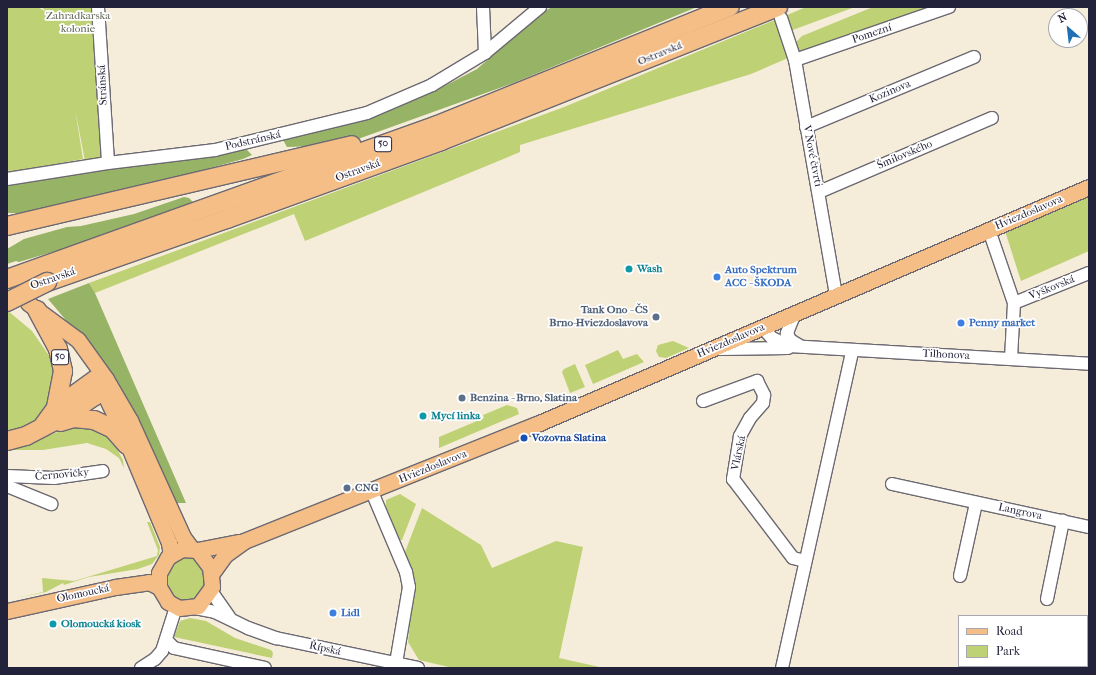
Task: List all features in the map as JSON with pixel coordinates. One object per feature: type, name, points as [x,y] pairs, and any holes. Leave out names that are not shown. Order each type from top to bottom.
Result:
[{"type":"highway","name":"Ostravská","points":[[7,279],[434,126],[730,7]]},
{"type":"highway","name":"Ostravská","points":[[7,295],[228,219],[433,144],[749,18],[779,12]]},
{"type":"highway","name":"50","points":[[7,226],[434,126]]},
{"type":"highway","name":"50","points":[[7,302],[47,282]]},
{"type":"highway","name":"50","points":[[33,306],[61,358],[62,380],[56,408],[43,426]]},
{"type":"highway","name":"50","points":[[7,441],[26,436],[68,414],[95,396],[101,388]]},
{"type":"highway","points":[[56,408],[101,388]]},
{"type":"highway","name":"50","points":[[43,426],[74,418],[94,420],[113,429],[135,447]]},
{"type":"main road","name":"Hviezdoslavova","points":[[212,573],[225,555],[244,541],[372,492],[763,328],[1089,187]]},
{"type":"main road","points":[[33,306],[72,347],[101,388],[135,447],[183,537],[206,560],[212,573],[210,591],[195,608],[176,607],[166,600],[159,587],[160,570]]},
{"type":"main road","points":[[33,306],[68,332],[84,348],[117,397],[167,537],[171,555]]},
{"type":"main road","points":[[115,587],[151,576],[160,570],[171,555],[182,549],[195,550],[244,541]]},
{"type":"main road","name":"Olomoucká","points":[[8,608],[115,587],[149,582],[159,587]]},
{"type":"street","name":"Stránská","points":[[98,7],[108,163]]},
{"type":"street","points":[[483,7],[485,53]]},
{"type":"street","name":"Podstránská","points":[[7,179],[108,163],[215,150],[367,113],[432,85],[485,53],[540,7]]},
{"type":"street","name":"Pomezní","points":[[795,60],[949,7]]},
{"type":"street","name":"V Nové čtvrti","points":[[779,12],[795,60],[836,296]]},
{"type":"street","name":"Kozinova","points":[[806,127],[974,57]]},
{"type":"street","name":"Šmilovského","points":[[819,192],[992,118]]},
{"type":"street","points":[[989,230],[1014,303],[1011,358]]},
{"type":"street","name":"Vyškovská","points":[[1014,303],[1089,273]]},
{"type":"street","points":[[795,313],[787,332],[792,342],[803,348]]},
{"type":"street","name":"Tilhonova","points":[[763,328],[779,343],[803,348]]},
{"type":"street","name":"Tilhonova","points":[[709,350],[746,346],[803,348],[1011,358],[1089,364]]},
{"type":"street","points":[[782,668],[852,351]]},
{"type":"street","name":"Vlárská","points":[[703,402],[756,382],[764,395],[763,403],[750,418],[740,436],[733,479],[793,558],[805,561]]},
{"type":"street","name":"Černovičky","points":[[7,476],[20,478],[54,478],[103,471]]},
{"type":"street","name":"Černovičky","points":[[20,478],[21,491]]},
{"type":"street","name":"Langrova","points":[[892,484],[1089,527]]},
{"type":"street","name":"Černovičky","points":[[7,486],[51,504]]},
{"type":"street","points":[[372,492],[406,572],[409,587],[396,663]]},
{"type":"street","points":[[960,576],[976,503]]},
{"type":"street","points":[[1047,599],[1063,521]]},
{"type":"street","points":[[210,591],[234,622]]},
{"type":"street","points":[[141,668],[156,659],[166,640],[168,626],[176,607]]},
{"type":"street","name":"Řípská","points":[[195,608],[215,612],[234,622],[276,638],[418,668]]},
{"type":"street","points":[[166,640],[174,648],[265,668]]},
{"type":"green space","name":"Zahradkarska kolonie","points":[[7,7],[38,7],[46,12],[42,7],[93,7],[101,158],[85,161],[75,109],[83,159],[13,172],[7,170]]},
{"type":"green space","points":[[552,7],[697,7],[516,82],[358,139],[317,146],[287,147],[283,140],[370,119],[435,91],[477,69],[543,12]]},
{"type":"green space","points":[[806,7],[855,7],[790,31],[785,16]]},
{"type":"green space","points":[[873,7],[941,7],[796,56],[796,42],[802,36]]},
{"type":"green space","points":[[777,19],[788,58],[751,74],[520,145],[520,152],[305,241],[294,214],[95,293],[89,283],[564,107]]},
{"type":"green space","points":[[245,148],[252,155],[243,159],[156,183],[27,213],[7,213],[7,186]]},
{"type":"green space","points":[[1089,194],[1089,251],[1021,281],[1005,231]]},
{"type":"green space","points":[[184,197],[189,198],[194,203],[79,244],[19,262],[16,261],[7,264],[7,249],[24,239],[67,227],[81,226],[134,214]]},
{"type":"green space","points":[[89,283],[95,293],[186,503],[175,503],[97,357],[48,299]]},
{"type":"green space","points":[[7,310],[32,331],[50,357],[53,370],[52,387],[45,414],[31,427],[7,435]]},
{"type":"green space","points":[[673,341],[689,348],[666,358],[659,357],[656,351],[658,345]]},
{"type":"green space","points":[[618,350],[623,359],[637,354],[644,362],[593,384],[585,365]]},
{"type":"green space","points":[[575,364],[585,387],[570,393],[562,372],[564,369]]},
{"type":"green space","points":[[507,405],[517,408],[519,414],[439,448],[439,437],[484,418],[483,415]]},
{"type":"green space","points":[[72,427],[86,427],[110,437],[123,460],[124,468],[119,458],[106,449],[87,443],[43,450],[7,450]]},
{"type":"green space","points":[[400,494],[416,504],[402,540],[399,540],[386,506],[386,500]]},
{"type":"green space","points":[[422,508],[481,545],[492,568],[556,541],[583,547],[559,658],[604,668],[453,668],[419,660],[408,642],[414,582],[405,552]]},
{"type":"green space","points":[[147,522],[150,522],[160,547],[159,555],[152,564],[138,569],[89,577],[64,585],[63,583],[46,592],[17,598],[43,592],[42,578],[74,581],[157,556],[158,550]]},
{"type":"green space","points":[[179,556],[196,557],[205,574],[203,594],[191,601],[183,602],[175,598],[166,582],[167,575]]},
{"type":"green space","points":[[190,618],[206,621],[235,638],[271,650],[273,653],[272,658],[174,637],[180,621]]},
{"type":"place","name":"Wash","points":[[629,269]]},
{"type":"place","name":"Auto Spektrum ACC - ŠKODA","points":[[717,277]]},
{"type":"place","name":"Tank Ono - ČS Brno-Hviezdoslavova","points":[[656,317]]},
{"type":"place","name":"Penny market","points":[[961,323]]},
{"type":"place","name":"Benzina - Brno, Slatina","points":[[462,398]]},
{"type":"place","name":"Mycí linka","points":[[423,416]]},
{"type":"place","name":"Vozovna Slatina","points":[[524,438]]},
{"type":"place","name":"CNG","points":[[347,488]]},
{"type":"place","name":"Lidl","points":[[333,613]]},
{"type":"place","name":"Olomoucká kiosk","points":[[53,624]]}]
